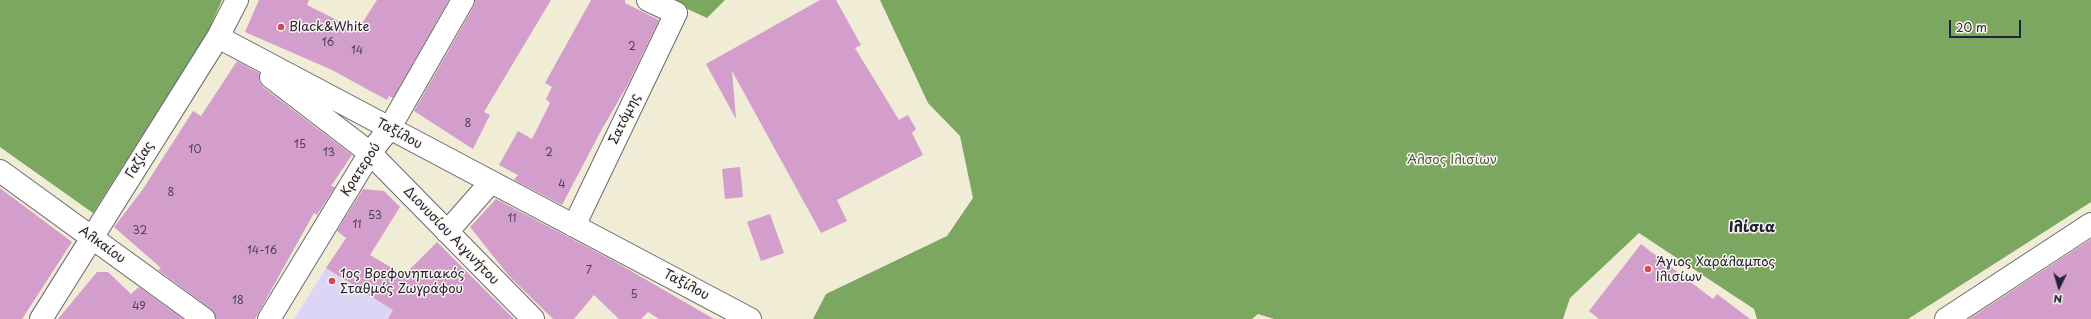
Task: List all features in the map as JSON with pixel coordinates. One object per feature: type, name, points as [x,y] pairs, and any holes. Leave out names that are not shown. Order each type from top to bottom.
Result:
[{"type":"street","name":"Γαζίας","points":[[41,319],[218,37],[237,0]]},
{"type":"street","name":"Κρατερού","points":[[269,319],[370,153],[390,129],[463,0]]},
{"type":"street","name":"Σατόμης","points":[[574,226],[676,13],[648,0]]},
{"type":"street","name":"Ταξίλου","points":[[218,37],[750,319]]},
{"type":"street","points":[[218,37],[370,153]]},
{"type":"street","name":"Διονυσίου Αιγινήτου","points":[[370,153],[533,319]]},
{"type":"street","name":"Αλκαίου","points":[[0,171],[204,319]]},
{"type":"street","points":[[447,232],[491,182]]},
{"type":"street","points":[[1946,319],[2091,224]]},
{"type":"shaded area","name":"1ος Βρεφονηπιακός Σταθμός Ζωγράφου","points":[[326,268],[369,295],[411,319],[294,319]]},
{"type":"green space","points":[[0,0],[222,0],[208,32],[93,213],[0,147]]},
{"type":"green space","points":[[668,0],[725,0],[707,18]]},
{"type":"green space","name":"Άλσος Ιλισίων","points":[[880,0],[2091,0],[2091,202],[1908,319],[1757,319],[1754,309],[1639,233],[1570,298],[1563,319],[1274,319],[1258,314],[1252,319],[813,319],[826,294],[947,236],[973,198],[960,136],[928,103]]},
{"type":"building","points":[[259,0],[309,0],[307,5],[353,28],[355,25],[359,28],[377,0],[449,0],[393,98],[389,96],[387,100],[332,70],[245,32]]},
{"type":"building","points":[[475,0],[551,0],[484,112],[490,115],[473,149],[414,111],[474,6]]},
{"type":"building","points":[[591,0],[625,0],[625,3],[659,20],[627,86],[602,129],[562,205],[514,180],[518,175],[499,165],[518,131],[532,139],[550,103],[546,99],[552,87],[545,83]]},
{"type":"building","points":[[820,0],[836,0],[861,45],[855,48],[899,120],[908,115],[916,129],[912,133],[923,155],[837,200],[847,221],[821,233],[732,71],[736,119],[706,64]]},
{"type":"building","points":[[237,61],[259,73],[259,81],[263,87],[352,155],[331,186],[335,187],[317,215],[314,213],[255,319],[216,319],[211,309],[158,270],[161,268],[114,227],[143,189],[193,111],[201,116]]},
{"type":"building","points":[[740,167],[743,197],[725,199],[722,169]]},
{"type":"building","points":[[0,188],[72,242],[22,319],[0,319]]},
{"type":"building","points":[[363,189],[384,191],[400,207],[370,255],[404,275],[437,242],[514,319],[388,319],[393,310],[326,268],[346,238],[337,231]]},
{"type":"building","points":[[496,199],[612,260],[714,319],[659,319],[648,312],[641,319],[619,319],[594,295],[574,319],[553,319],[509,276],[470,227]]},
{"type":"building","points":[[770,214],[784,253],[761,261],[747,222]]},
{"type":"building","points":[[2091,239],[2091,319],[1969,319]]},
{"type":"building","name":"Άγιος Χαράλαμπος Ιλισίων","points":[[1641,244],[1713,299],[1717,294],[1750,319],[1599,319],[1589,311]]},
{"type":"building","points":[[97,272],[108,272],[131,294],[139,287],[183,319],[58,319]]},
{"type":"place","name":"Black&White","points":[[281,27]]},
{"type":"place","name":"Άγιος Χαράλαμπος Ιλισίων","points":[[1648,269]]},
{"type":"place","name":"1ος Βρεφονηπιακός Σταθμός Ζωγράφου","points":[[332,281]]},
{"type":"district","name":"Iλίσια","points":[[1752,228]]}]
